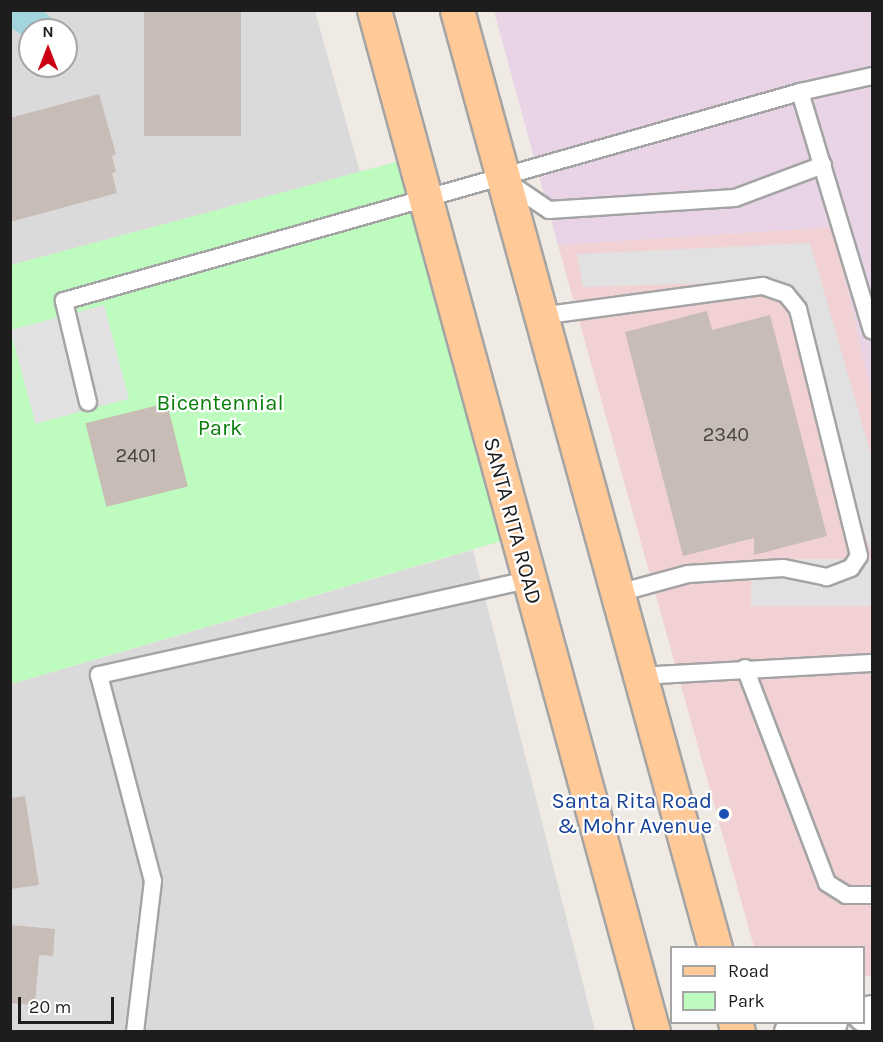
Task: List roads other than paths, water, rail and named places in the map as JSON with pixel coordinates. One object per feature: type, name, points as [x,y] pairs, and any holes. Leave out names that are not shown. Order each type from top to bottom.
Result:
[{"type":"main road","name":"SANTA RITA ROAD","points":[[374,10],[652,1032]]},
{"type":"main road","points":[[457,10],[615,594],[714,946]]},
{"type":"street","points":[[791,1032],[826,1024]]},
{"type":"lane","points":[[88,402],[64,301],[426,201],[800,92],[873,76]]},
{"type":"lane","points":[[800,92],[873,330]]},
{"type":"lane","points":[[502,178],[549,210],[735,198],[823,165]]},
{"type":"lane","points":[[540,316],[764,286],[786,294],[798,309],[859,556],[851,568],[827,577],[783,568],[688,574],[615,594]]},
{"type":"lane","points":[[135,1032],[153,881],[99,675],[528,580]]},
{"type":"lane","points":[[638,676],[745,668],[873,663]]},
{"type":"lane","points":[[745,668],[827,883],[846,895],[873,895]]},
{"type":"water","points":[[42,10],[51,18],[18,18],[18,32],[11,28],[11,11]]},
{"type":"place","name":"Santa Rita Road & Mohr Avenue","points":[[724,814]]},
{"type":"park label","name":"Bicentennial Park","points":[[220,416]]}]
